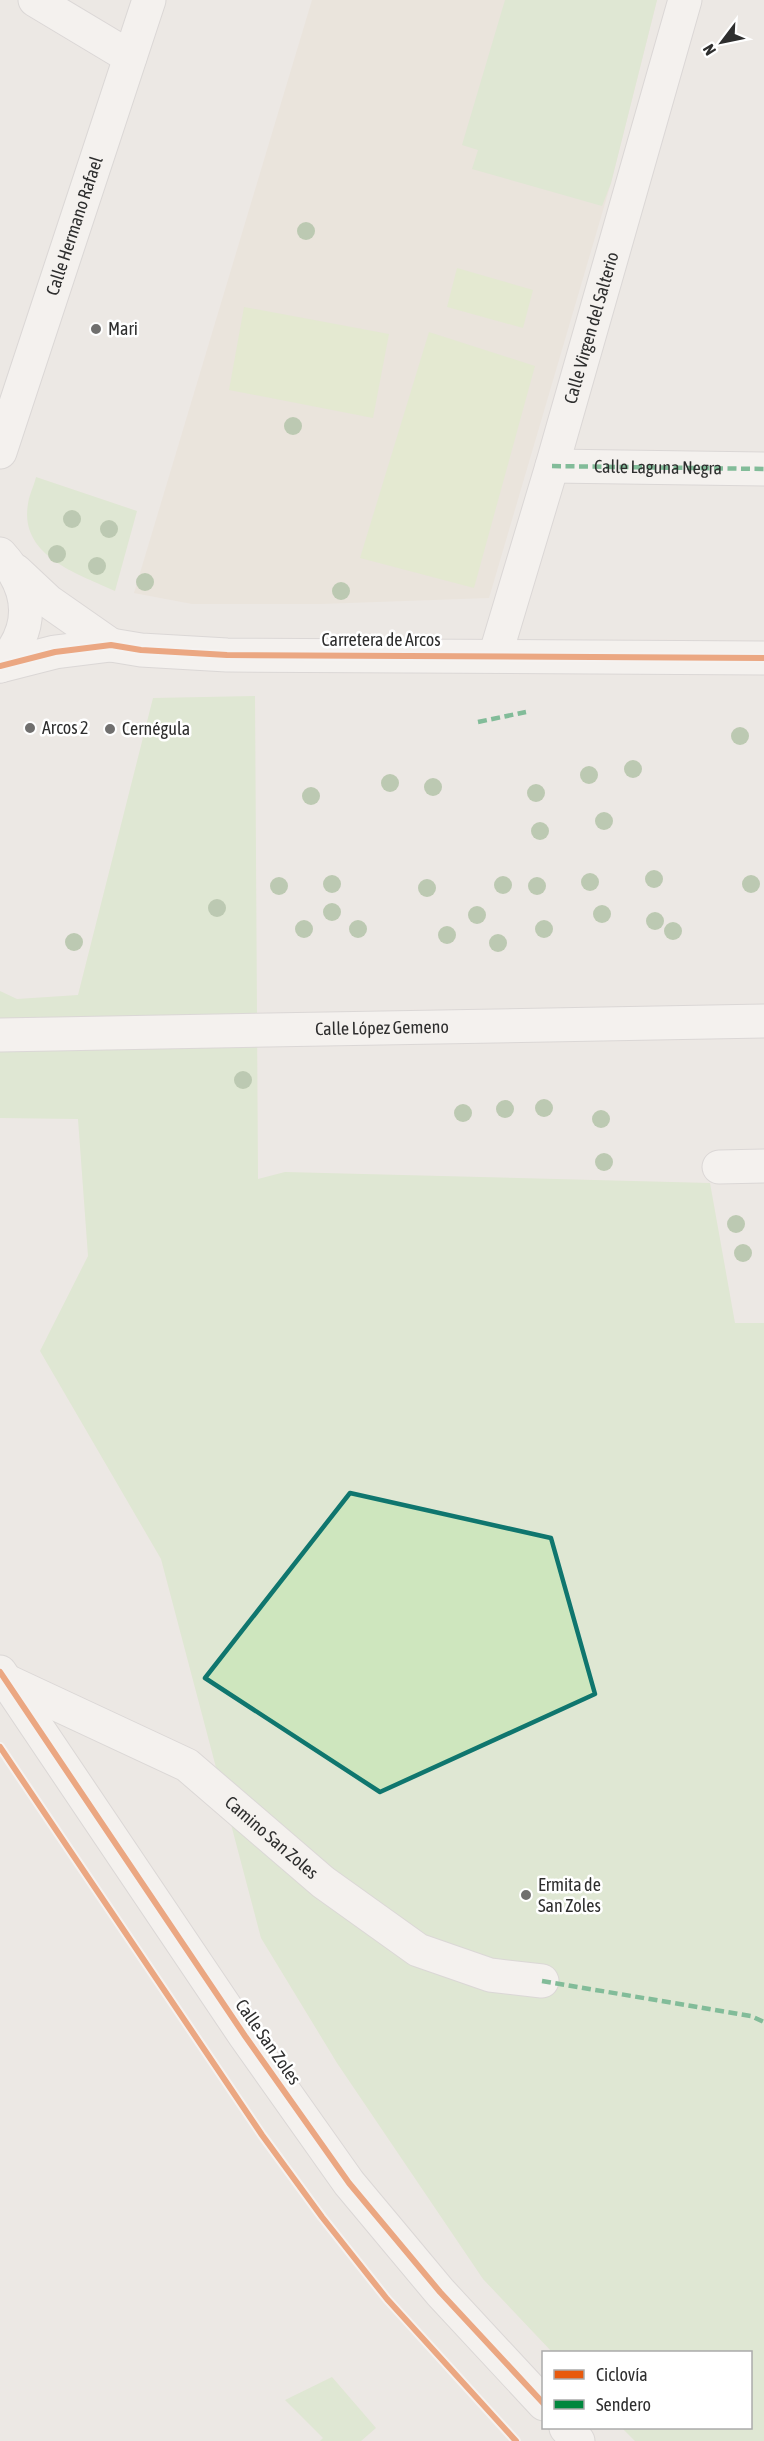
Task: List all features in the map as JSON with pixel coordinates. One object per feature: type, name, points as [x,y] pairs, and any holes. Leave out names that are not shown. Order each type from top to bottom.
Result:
[{"type":"street","points":[[36,0],[130,57]]},
{"type":"street","name":"Calle Hermano Rafael","points":[[0,452],[149,0]]},
{"type":"street","name":"Calle Virgen del Salterio","points":[[495,656],[552,466],[685,0]]},
{"type":"street","name":"Calle Laguna Negra","points":[[552,466],[764,469]]},
{"type":"street","points":[[0,666],[18,643],[25,620],[23,591],[7,562]]},
{"type":"street","name":"Carretera de Arcos","points":[[7,562],[48,602],[111,645]]},
{"type":"street","name":"Carretera de Arcos","points":[[0,666],[55,652],[111,645],[141,650],[227,655],[764,658]]},
{"type":"street","name":"Calle López Gemeno","points":[[0,1035],[764,1020]]},
{"type":"street","points":[[719,1167],[764,1166]]},
{"type":"street","name":"Camino San Zoles","points":[[3,1676],[187,1765],[323,1882],[418,1950],[490,1975],[542,1981]]},
{"type":"street","name":"Calle San Zoles","points":[[3,1676],[245,2036],[349,2183],[440,2292],[542,2403]]},
{"type":"street","points":[[568,2429],[578,2441]]},
{"type":"highlighted area","points":[[350,1493],[551,1538],[595,1694],[380,1792],[205,1678]]},
{"type":"shaded area","points":[[312,0],[657,0],[611,183],[489,598],[321,604],[192,604],[134,593]]},
{"type":"green space","points":[[505,0],[657,0],[611,183],[602,206],[472,169],[478,150],[462,145]]},
{"type":"green space","points":[[457,268],[533,290],[523,328],[447,307]]},
{"type":"green space","points":[[244,307],[389,334],[373,418],[229,390]]},
{"type":"green space","points":[[429,332],[535,366],[474,588],[360,558]]},
{"type":"green space","points":[[36,477],[137,511],[115,591],[69,570],[42,550],[33,537],[28,522],[29,497]]},
{"type":"green space","points":[[255,696],[258,1179],[285,1172],[710,1183],[735,1323],[764,1323],[764,2441],[635,2441],[623,2429],[752,2429],[752,2351],[551,2351],[483,2279],[337,2063],[261,1938],[161,1559],[40,1351],[88,1256],[78,1119],[0,1118],[0,991],[17,999],[78,995],[153,698]]},
{"type":"green space","points":[[332,2377],[376,2428],[361,2441],[320,2441],[323,2438],[285,2400]]},
{"type":"marked path","points":[[552,466],[764,469]]},
{"type":"marked path","points":[[478,722],[526,712]]},
{"type":"marked path","points":[[542,1981],[751,2016],[764,2022]]},
{"type":"cycle path","points":[[0,666],[55,652],[111,645],[141,650],[227,655],[764,658]]},
{"type":"cycle path","points":[[0,1672],[245,2036],[349,2183],[440,2292],[542,2402]]},
{"type":"cycle path","points":[[0,1747],[262,2135],[322,2217],[387,2299],[516,2441]]},
{"type":"place","name":"Mari","points":[[96,329]]},
{"type":"place","name":"Arcos 2","points":[[30,728]]},
{"type":"place","name":"Cernégula","points":[[110,729]]},
{"type":"place","name":"Ermita de San Zoles","points":[[526,1895]]}]
